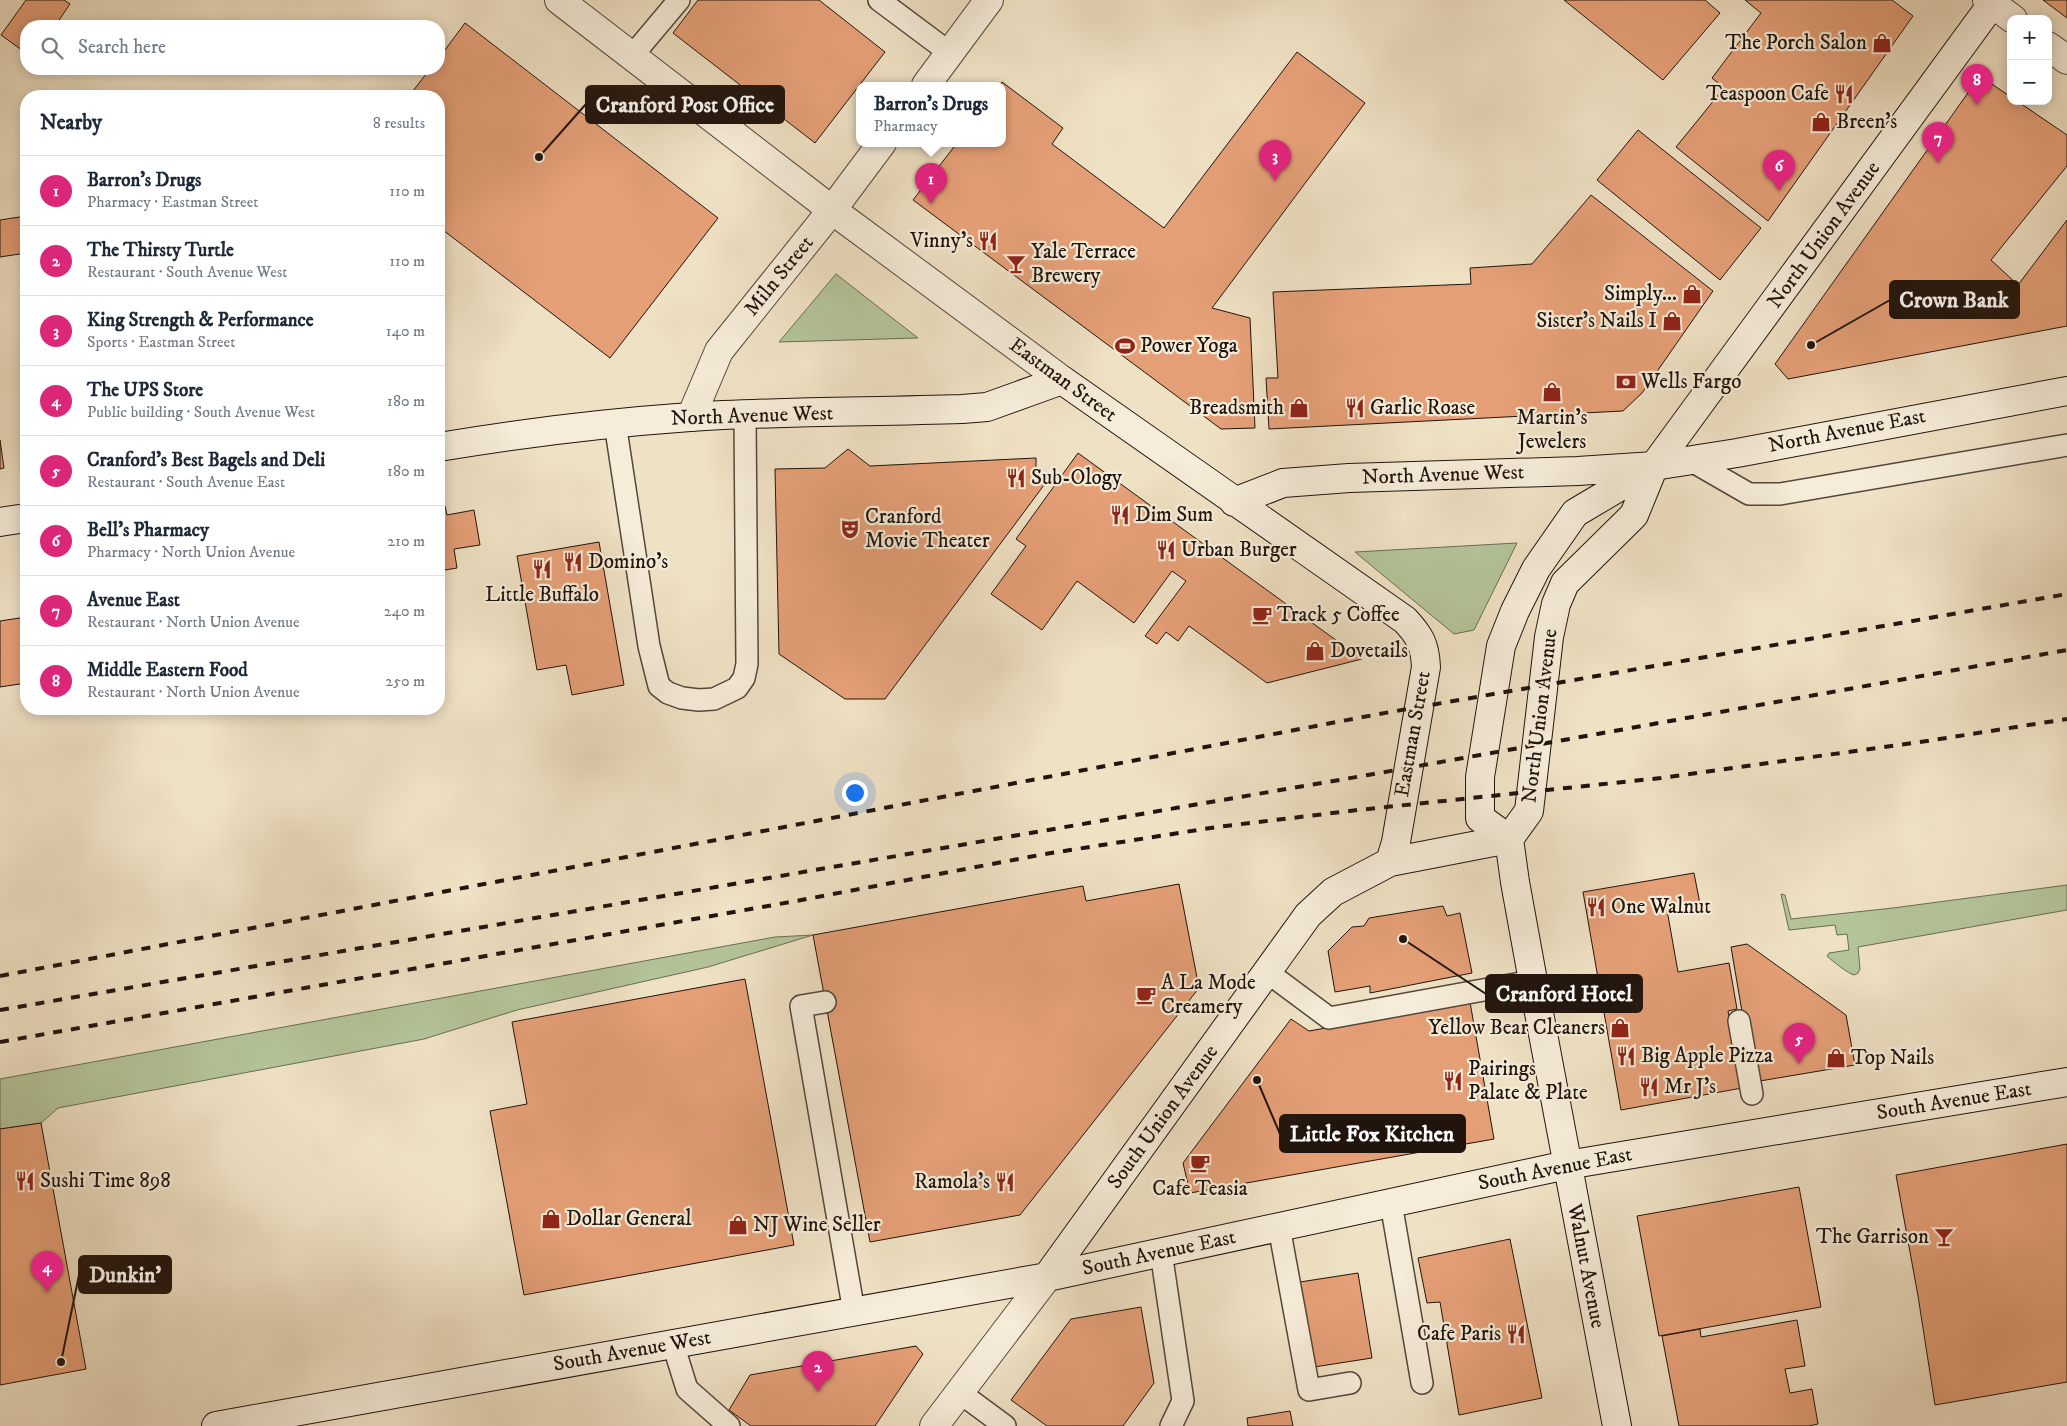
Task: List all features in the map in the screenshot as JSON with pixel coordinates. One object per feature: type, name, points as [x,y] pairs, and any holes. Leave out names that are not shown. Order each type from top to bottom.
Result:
[{"type":"street","name":"Eastman Street","points":[[559,0],[832,210],[1062,380],[1405,620],[1419,634],[1425,653],[1426,667],[1396,842],[1390,862]]},
{"type":"street","points":[[928,82],[989,0]]},
{"type":"street","name":"North Union Avenue","points":[[1654,466],[1575,513],[1536,569],[1515,611],[1501,646],[1480,777],[1480,818],[1509,839],[1529,812],[1549,637],[1556,604],[1566,583],[1634,515],[1654,466],[1997,6]]},
{"type":"street","points":[[2052,49],[2067,60]]},
{"type":"street","name":"Miln Street","points":[[691,417],[719,351],[832,210],[879,147]]},
{"type":"street","name":"North Avenue East","points":[[2040,395],[2067,378]]},
{"type":"street","name":"North Avenue West","points":[[445,446],[521,434],[615,423],[691,417],[987,407],[1062,380]]},
{"type":"street","name":"North Avenue East","points":[[1654,466],[2067,391]]},
{"type":"street","name":"North Avenue West","points":[[1234,502],[1283,483],[1349,478],[1578,471],[1654,466]]},
{"type":"street","points":[[0,522],[20,519]]},
{"type":"street","name":"South Union Avenue","points":[[934,1426],[1048,1277],[1308,915],[1333,892],[1390,862],[1509,839]]},
{"type":"street","name":"Walnut Avenue","points":[[1509,839],[1533,981],[1616,1426]]},
{"type":"street","name":"South Avenue East","points":[[1048,1277],[1567,1165],[2067,1082]]},
{"type":"street","name":"South Avenue West","points":[[216,1426],[1048,1277]]},
{"type":"lane","points":[[632,56],[679,0]]},
{"type":"lane","points":[[880,0],[950,53]]},
{"type":"lane","points":[[615,423],[649,646],[659,686],[668,693],[699,700],[714,699],[737,688],[744,678],[747,664],[745,415]]},
{"type":"lane","points":[[1690,460],[1749,494],[1780,494],[2067,445]]},
{"type":"lane","points":[[1267,972],[1329,1018],[1533,981]]},
{"type":"lane","points":[[825,1002],[801,1006],[854,1312]]},
{"type":"lane","points":[[1739,1021],[1752,1094]]},
{"type":"lane","points":[[1390,1203],[1422,1383]]},
{"type":"lane","points":[[1280,1226],[1309,1390],[1350,1383]]},
{"type":"lane","points":[[1161,1252],[1183,1401],[1171,1426]]},
{"type":"lane","points":[[673,1344],[687,1389],[729,1426]]},
{"type":"lane","points":[[959,1392],[1005,1426]]},
{"type":"green space","points":[[836,274],[918,338],[779,342]]},
{"type":"green space","points":[[1517,543],[1474,630],[1454,634],[1355,552]]},
{"type":"green space","points":[[2067,885],[2067,910],[1858,947],[1860,969],[1854,975],[1840,967],[1827,956],[1829,953],[1849,950],[1847,934],[1837,935],[1835,925],[1789,930],[1781,894],[1785,895],[1791,919],[1893,908]]},
{"type":"green space","points":[[813,935],[708,967],[517,1010],[424,1039],[58,1108],[41,1123],[0,1129],[0,1079],[775,937]]},
{"type":"building","points":[[26,0],[64,0],[70,4],[59,20],[20,20],[20,49],[1,35]]},
{"type":"building","points":[[698,0],[819,0],[885,52],[862,82],[856,82],[856,90],[815,143],[673,33]]},
{"type":"building","points":[[1564,0],[1705,0],[1720,13],[1663,80]]},
{"type":"building","points":[[1745,0],[1892,0],[1913,16],[1768,221],[1676,147],[1724,88],[1712,78],[1761,13]]},
{"type":"building","points":[[2043,0],[2067,0],[2067,18]]},
{"type":"building","points":[[465,23],[718,218],[610,358],[445,232],[445,90],[414,90],[425,75],[445,75],[445,50]]},
{"type":"building","points":[[1297,52],[1365,103],[1212,308],[1250,318],[1255,428],[1221,429],[913,200],[954,147],[1006,147],[1006,85],[1063,128],[1052,144],[1164,228]]},
{"type":"building","points":[[1980,76],[2007,94],[2007,105],[2023,105],[2067,135],[2067,166],[1991,260],[2018,285],[2067,220],[2067,326],[1788,379],[1775,364]]},
{"type":"building","points":[[1638,130],[1761,228],[1720,280],[1597,180]]},
{"type":"building","points":[[1591,195],[1713,291],[1642,393],[1623,411],[1269,429],[1266,378],[1278,378],[1273,292],[1471,284],[1470,268],[1532,264]]},
{"type":"building","points":[[20,217],[20,254],[0,257],[0,220]]},
{"type":"building","points":[[0,440],[4,468],[0,469]]},
{"type":"building","points":[[848,449],[870,466],[1036,458],[1036,473],[1047,481],[885,699],[845,699],[779,654],[775,469],[825,468]]},
{"type":"building","points":[[1078,453],[1362,659],[1267,683],[1189,626],[1178,641],[1166,632],[1157,644],[1145,636],[1186,581],[1172,571],[1134,623],[1077,581],[1042,630],[991,594],[1026,546],[1016,539]]},
{"type":"building","points":[[445,506],[447,515],[474,510],[480,545],[454,549],[457,568],[445,570]]},
{"type":"building","points":[[599,542],[624,685],[572,695],[566,665],[537,670],[517,556]]},
{"type":"building","points":[[20,618],[20,684],[0,687],[0,621]]},
{"type":"building","points":[[1694,873],[1700,904],[1667,910],[1678,972],[1729,963],[1737,1009],[1728,1011],[1742,1088],[1621,1110],[1583,892]]},
{"type":"building","points":[[1179,884],[1199,988],[1020,1215],[870,1242],[813,935],[1083,886],[1086,901]]},
{"type":"building","points":[[1443,906],[1447,916],[1460,913],[1472,973],[1370,993],[1370,986],[1335,992],[1328,951],[1352,927],[1364,926],[1369,918]]},
{"type":"building","points":[[1747,944],[1846,1015],[1855,1065],[1754,1082],[1731,947]]},
{"type":"building","points":[[745,979],[794,1245],[524,1295],[490,1111],[527,1104],[512,1022]]},
{"type":"building","points":[[1470,1002],[1494,1139],[1190,1193],[1183,1163],[1291,1019],[1309,1031]]},
{"type":"building","points":[[41,1123],[86,1369],[0,1385],[0,1129]]},
{"type":"building","points":[[2067,1144],[2067,1382],[1935,1405],[1896,1175]]},
{"type":"building","points":[[1799,1187],[1821,1307],[1659,1336],[1637,1216]]},
{"type":"building","points":[[1510,1239],[1542,1398],[1459,1415],[1440,1302],[1427,1303],[1418,1258]]},
{"type":"building","points":[[1358,1273],[1372,1358],[1314,1367],[1300,1282]]},
{"type":"building","points":[[1141,1307],[1154,1383],[1123,1426],[1047,1426],[1011,1400],[1071,1319]]},
{"type":"building","points":[[1797,1320],[1805,1366],[1785,1369],[1790,1393],[1812,1389],[1818,1424],[1809,1426],[1679,1426],[1662,1336],[1700,1329],[1701,1337]]},
{"type":"building","points":[[916,1346],[923,1354],[875,1426],[751,1426],[729,1410],[750,1375]]},
{"type":"building","points":[[1290,1411],[1293,1426],[1248,1426],[1247,1418]]},
{"type":"railway","points":[[0,976],[1379,714],[2067,594]]},
{"type":"railway","points":[[0,1010],[1368,775],[2067,650]]},
{"type":"railway","points":[[0,1042],[796,901],[1045,854],[1217,827],[1661,778],[1927,741],[2067,719]]},
{"type":"place","name":"The Porch Salon","points":[[1882,43]]},
{"type":"place","name":"Teaspoon Cafe","points":[[1844,94]]},
{"type":"place","name":"Middle Eastern Food","points":[[1977,105]]},
{"type":"place","name":"Breen's","points":[[1821,122]]},
{"type":"place","name":"Cranford Post Office","points":[[539,157]]},
{"type":"place","name":"Avenue East","points":[[1938,163]]},
{"type":"place","name":"King Strength & Performance","points":[[1275,181]]},
{"type":"place","name":"Bell's Pharmacy","points":[[1779,191]]},
{"type":"place","name":"Barron's Drugs","points":[[931,204]]},
{"type":"place","name":"Vinny's","points":[[988,241]]},
{"type":"place","name":"Yale Terrace Brewery","points":[[1016,264]]},
{"type":"place","name":"Simply...","points":[[1692,294]]},
{"type":"place","name":"Sister's Nails I","points":[[1672,321]]},
{"type":"place","name":"Crown Bank","points":[[1811,345]]},
{"type":"place","name":"Power Yoga","points":[[1125,346]]},
{"type":"place","name":"Wells Fargo","points":[[1626,382]]},
{"type":"place","name":"Martin's Jewelers","points":[[1552,392]]},
{"type":"place","name":"Breadsmith","points":[[1299,408]]},
{"type":"place","name":"Garlic Roase","points":[[1355,408]]},
{"type":"place","name":"Sub-Ology","points":[[1016,478]]},
{"type":"place","name":"Dim Sum","points":[[1120,515]]},
{"type":"place","name":"Cranford Movie Theater","points":[[850,529]]},
{"type":"place","name":"Urban Burger","points":[[1166,550]]},
{"type":"place","name":"Domino's","points":[[573,562]]},
{"type":"place","name":"Little Buffalo","points":[[542,569]]},
{"type":"place","name":"Track 5 Coffee","points":[[1262,615]]},
{"type":"place","name":"Dovetails","points":[[1315,651]]},
{"type":"place","name":"One Walnut","points":[[1596,907]]},
{"type":"place","name":"Cranford Hotel","points":[[1403,939]]},
{"type":"place","name":"A La Mode Creamery","points":[[1146,995]]},
{"type":"place","name":"Yellow Bear Cleaners","points":[[1620,1028]]},
{"type":"place","name":"Big Apple Pizza","points":[[1626,1056]]},
{"type":"place","name":"Top Nails","points":[[1836,1058]]},
{"type":"place","name":"Cranford's Best Bagels and Deli","points":[[1799,1064]]},
{"type":"place","name":"Little Fox Kitchen","points":[[1257,1080]]},
{"type":"place","name":"Pairings Palate & Plate","points":[[1453,1081]]},
{"type":"place","name":"Mr J's","points":[[1649,1087]]},
{"type":"place","name":"Cafe Teasia","points":[[1200,1163]]},
{"type":"place","name":"Sushi Time 898","points":[[25,1181]]},
{"type":"place","name":"Ramola's","points":[[1005,1182]]},
{"type":"place","name":"Dollar General","points":[[551,1219]]},
{"type":"place","name":"NJ Wine Seller","points":[[738,1225]]},
{"type":"place","name":"The Garrison","points":[[1944,1237]]},
{"type":"place","name":"The UPS Store","points":[[47,1292]]},
{"type":"place","name":"Cafe Paris","points":[[1516,1334]]},
{"type":"place","name":"Dunkin'","points":[[61,1362]]},
{"type":"place","name":"The Thirsty Turtle","points":[[818,1392]]}]
